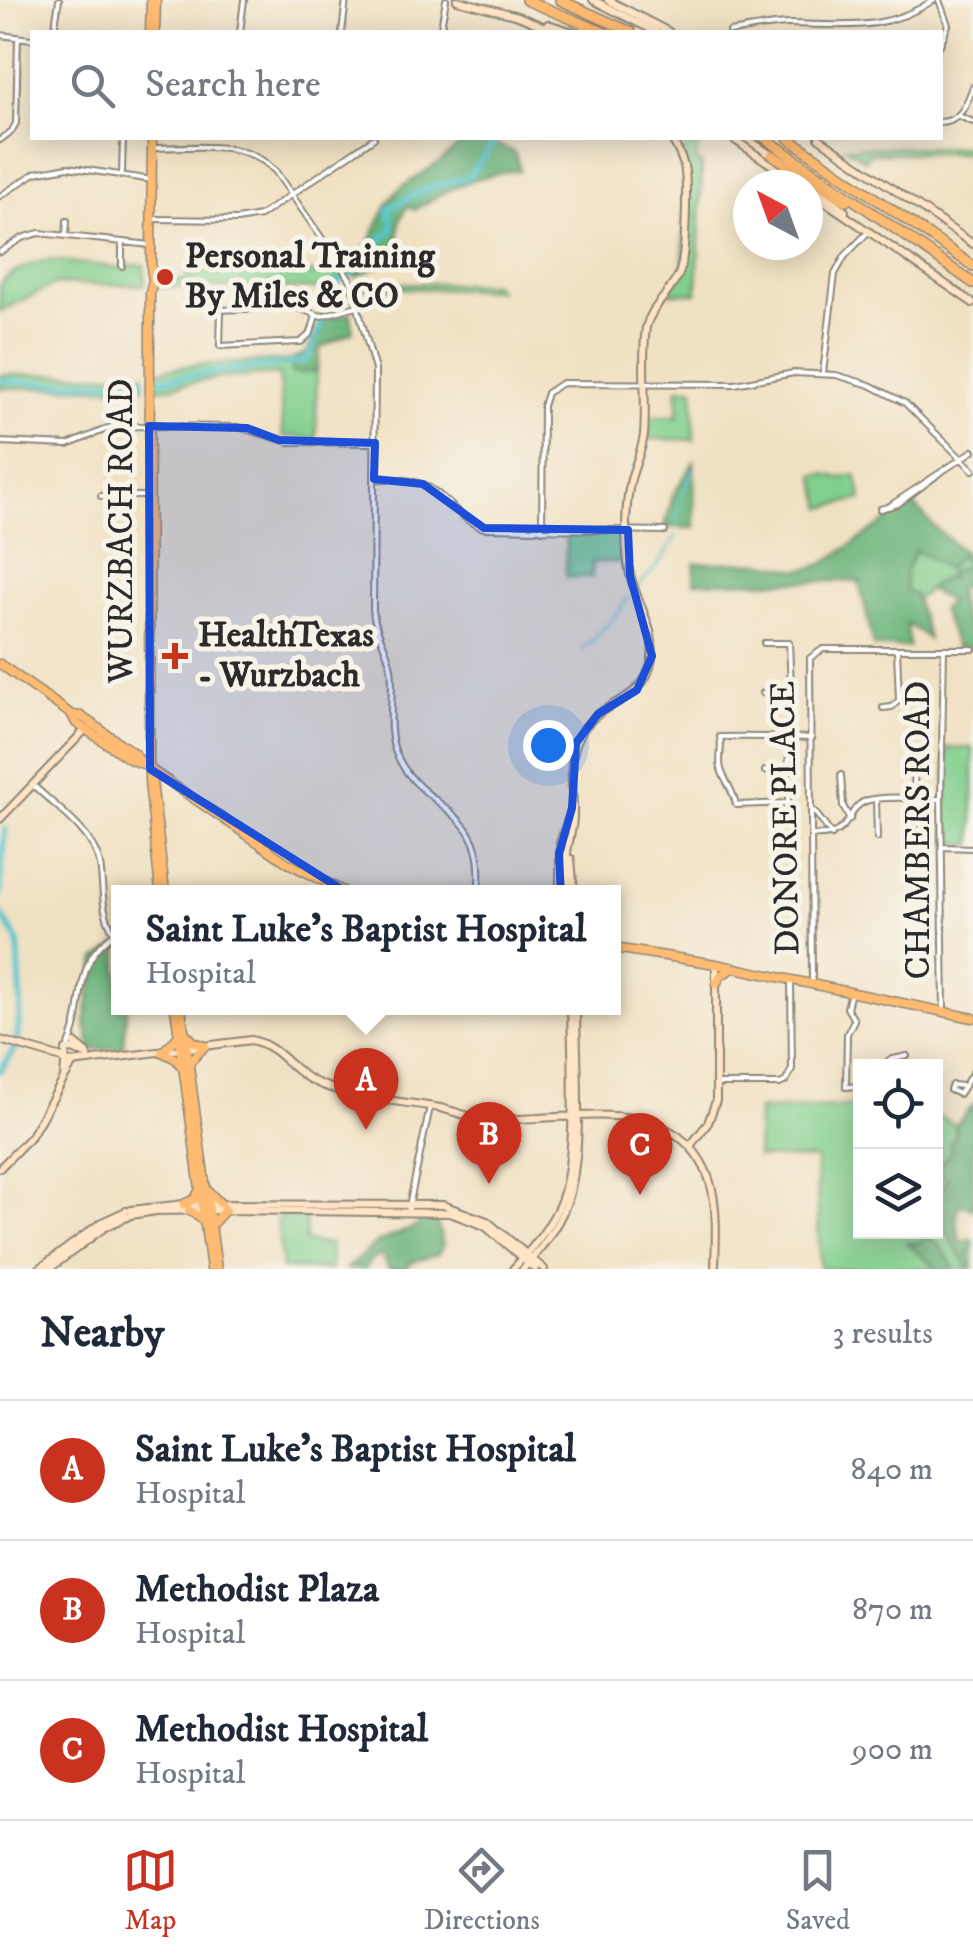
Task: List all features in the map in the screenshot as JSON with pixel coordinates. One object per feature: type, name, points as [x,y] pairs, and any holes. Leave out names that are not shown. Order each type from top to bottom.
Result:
[{"type":"highway","points":[[526,0],[598,30]]},
{"type":"highway","points":[[560,0],[628,30]]},
{"type":"highway","points":[[569,0],[588,12]]},
{"type":"highway","points":[[769,140],[973,283]]},
{"type":"highway","points":[[791,140],[973,266]]},
{"type":"highway","points":[[772,156],[854,206],[868,210]]},
{"type":"main road","points":[[153,0],[153,30]]},
{"type":"main road","name":"WURZBACH ROAD","points":[[152,143],[154,280],[150,293],[147,767],[161,885]]},
{"type":"main road","points":[[0,664],[72,715],[86,730],[288,863],[331,885]]},
{"type":"main road","points":[[72,715],[80,716],[134,753],[147,767]]},
{"type":"main road","points":[[86,730],[97,728]]},
{"type":"main road","points":[[134,753],[150,741]]},
{"type":"main road","name":"WURZBACH ROAD","points":[[147,767],[155,796],[161,885]]},
{"type":"main road","points":[[155,796],[177,787]]},
{"type":"main road","points":[[621,949],[716,964],[973,1018]]},
{"type":"main road","points":[[716,984],[721,974],[734,968]]},
{"type":"main road","points":[[179,1015],[214,1269]]},
{"type":"main road","points":[[181,1032],[205,1046]]},
{"type":"main road","points":[[181,1032],[162,1052],[185,1066]]},
{"type":"main road","points":[[185,1066],[205,1046]]},
{"type":"main road","points":[[203,1188],[187,1207],[208,1225]]},
{"type":"main road","points":[[203,1188],[224,1207],[208,1225]]},
{"type":"street","points":[[54,30],[59,0]]},
{"type":"street","points":[[240,30],[244,0]]},
{"type":"street","points":[[342,30],[346,0]]},
{"type":"street","points":[[440,30],[446,0]]},
{"type":"street","points":[[457,0],[566,30]]},
{"type":"street","points":[[593,0],[652,30]]},
{"type":"street","points":[[608,0],[665,30]]},
{"type":"street","points":[[742,30],[773,25],[845,28],[874,24],[936,0],[948,25],[943,38]]},
{"type":"street","points":[[518,16],[553,30]]},
{"type":"street","points":[[773,25],[774,30]]},
{"type":"street","points":[[0,35],[30,39]]},
{"type":"street","points":[[0,140],[16,123],[18,37]]},
{"type":"street","points":[[958,116],[973,88]]},
{"type":"street","points":[[943,121],[958,116],[973,122]]},
{"type":"street","points":[[122,175],[123,140]]},
{"type":"street","points":[[358,140],[362,146]]},
{"type":"street","points":[[151,219],[246,220],[267,213],[371,140]]},
{"type":"street","points":[[568,885],[573,818],[572,760],[579,737],[598,714],[637,690],[651,663],[651,634],[630,576],[628,494],[644,434],[648,321],[676,280],[684,255],[685,175],[681,156],[671,140]]},
{"type":"street","points":[[735,140],[779,170]]},
{"type":"street","points":[[749,140],[869,231]]},
{"type":"street","points":[[825,140],[973,244]]},
{"type":"street","points":[[152,143],[246,151],[270,166],[350,279],[376,379],[373,621],[391,668],[394,745],[410,774],[470,834],[481,866],[479,885]]},
{"type":"street","points":[[0,196],[35,174],[68,166],[152,180]]},
{"type":"street","points":[[823,200],[973,303]]},
{"type":"street","points":[[66,235],[68,222]]},
{"type":"street","points":[[822,373],[835,274],[844,256],[869,231]]},
{"type":"street","points":[[0,252],[35,233],[151,244]]},
{"type":"street","points":[[122,242],[122,266]]},
{"type":"street","points":[[321,316],[312,333],[300,342],[220,346],[219,310],[296,306],[321,316],[357,306]]},
{"type":"street","points":[[542,530],[543,406],[546,393],[562,383],[735,384],[794,373],[822,373],[860,381],[891,394],[923,418],[973,470]]},
{"type":"street","points":[[0,442],[68,445],[111,428],[149,426],[238,427],[289,442],[375,444]]},
{"type":"street","points":[[880,509],[964,460],[973,450]]},
{"type":"street","points":[[374,479],[424,485],[458,515],[478,526],[665,531]]},
{"type":"street","points":[[101,496],[148,496]]},
{"type":"street","points":[[763,693],[787,693],[791,688],[789,643],[764,643]]},
{"type":"street","name":"DONORE PLACE","points":[[812,985],[810,659],[823,649],[897,650]]},
{"type":"street","points":[[883,708],[892,707],[899,700],[897,650],[973,649]]},
{"type":"street","name":"CHAMBERS ROAD","points":[[944,650],[944,1011]]},
{"type":"street","points":[[0,820],[86,730]]},
{"type":"street","points":[[789,737],[786,806],[736,806],[720,766],[720,737],[789,737],[812,738]]},
{"type":"street","points":[[914,754],[915,840]]},
{"type":"street","points":[[765,771],[790,771]]},
{"type":"street","points":[[841,775],[843,806],[850,819]]},
{"type":"street","points":[[33,784],[94,848],[104,912],[111,924]]},
{"type":"street","points":[[812,835],[832,834],[860,804],[876,800],[941,799]]},
{"type":"street","points":[[876,800],[877,838]]},
{"type":"street","points":[[566,885],[560,842],[572,808]]},
{"type":"street","points":[[812,809],[832,834]]},
{"type":"street","points":[[943,847],[973,848]]},
{"type":"street","points":[[0,1168],[31,1136],[64,1084],[74,1062],[88,959],[111,935]]},
{"type":"street","points":[[690,1146],[712,1116],[716,1084],[716,964]]},
{"type":"street","points":[[716,1084],[786,1082],[792,1069],[792,981]]},
{"type":"street","points":[[851,992],[847,1008],[854,1020],[847,1034],[846,1087],[853,1086]]},
{"type":"street","points":[[532,1264],[569,1195],[573,1015]]},
{"type":"street","points":[[0,1040],[74,1062],[242,1040],[265,1044],[282,1053],[306,1077],[330,1088],[485,1120],[573,1116],[651,1122],[690,1146],[704,1164],[714,1190],[715,1269]]},
{"type":"street","points":[[34,1048],[58,1060],[75,1046]]},
{"type":"street","points":[[64,1084],[65,1057],[75,1046]]},
{"type":"street","points":[[75,1046],[100,1058]]},
{"type":"street","points":[[894,1059],[908,1056]]},
{"type":"street","points":[[963,1086],[973,1072]]},
{"type":"street","points":[[555,1117],[574,1102]]},
{"type":"street","points":[[574,1102],[589,1117]]},
{"type":"street","points":[[408,1208],[430,1107]]},
{"type":"street","points":[[555,1117],[573,1128]]},
{"type":"street","points":[[532,1264],[538,1237],[564,1193],[573,1128],[589,1117]]},
{"type":"street","points":[[39,1269],[113,1219],[129,1213],[187,1207],[451,1210],[484,1226],[532,1264]]},
{"type":"street","points":[[510,1244],[525,1244],[538,1237]]},
{"type":"street","points":[[510,1244],[513,1269],[539,1259],[542,1246]]},
{"type":"street","points":[[48,1269],[56,1260]]},
{"type":"highlighted area","points":[[149,426],[247,428],[279,440],[375,443],[374,479],[423,484],[484,528],[628,530],[630,576],[652,656],[637,690],[598,714],[576,743],[572,808],[559,854],[563,941],[404,914],[349,894],[150,769]]},
{"type":"green space","points":[[465,140],[488,140],[515,153],[520,170],[465,183],[415,210],[407,206],[400,220],[397,258],[355,277],[346,263],[368,246],[387,204],[399,189]]},
{"type":"green space","points":[[698,146],[696,162],[702,163],[697,293],[670,293],[683,270],[682,150]]},
{"type":"green space","points":[[845,147],[973,147],[973,153],[870,153],[865,160]]},
{"type":"green space","points":[[50,260],[124,268],[144,265],[145,285],[56,284],[0,311],[3,281],[22,268]]},
{"type":"green space","points":[[236,266],[292,267],[292,273],[333,273],[339,268],[343,275],[328,289],[158,287],[158,280],[187,280],[188,272],[235,272]]},
{"type":"green space","points":[[356,283],[493,284],[498,290],[357,288]]},
{"type":"green space","points":[[351,313],[353,332],[320,348],[317,371],[293,373],[291,360],[307,352],[320,320]]},
{"type":"green space","points":[[291,360],[293,373],[317,371],[316,438],[283,436],[279,374],[217,378],[156,389],[155,371]]},
{"type":"green space","points":[[144,374],[144,387],[0,388],[0,375]]},
{"type":"green space","points":[[678,388],[694,388],[694,440],[649,439],[649,416],[678,416]]},
{"type":"green space","points":[[694,462],[695,528],[665,527],[673,495]]},
{"type":"green space","points":[[815,475],[840,478],[856,475],[862,499],[823,508]]},
{"type":"green space","points":[[913,503],[973,560],[973,581],[963,582],[972,588],[959,587],[958,600],[973,647],[956,647],[941,609],[949,601],[928,590],[940,580],[951,578],[946,572],[970,566],[959,556],[947,568],[915,550],[905,572],[906,591],[914,594],[928,639],[907,623],[909,647],[874,647],[859,581],[694,582],[695,563],[760,563],[797,569],[823,564]]},
{"type":"green space","points":[[566,533],[622,534],[622,562],[592,562],[592,577],[566,577]]},
{"type":"green space","points":[[916,549],[946,567],[959,556],[971,566],[947,573],[952,578],[940,580],[915,601],[906,591],[905,572]]},
{"type":"green space","points":[[947,748],[973,748],[973,845],[945,842]]},
{"type":"green space","points":[[111,949],[111,1015],[126,1015],[123,1048],[92,1050],[85,1022],[96,960]]},
{"type":"green space","points":[[973,1105],[956,1217],[960,1242],[973,1240],[973,1269],[820,1269],[816,1159],[757,1157],[758,1110],[853,1106],[853,1239],[943,1239],[943,1118],[956,1125]]},
{"type":"green space","points":[[973,1105],[973,1209],[959,1204],[956,1217],[960,1242],[973,1240],[973,1249],[967,1254],[971,1265],[967,1267],[943,1225],[943,1185],[947,1182],[943,1161],[952,1151],[950,1143],[956,1125]]},
{"type":"green space","points":[[421,1215],[435,1215],[443,1244],[438,1254],[409,1263],[408,1269],[389,1269],[382,1255],[369,1261],[366,1269],[346,1269],[378,1242],[418,1226]]},
{"type":"green space","points":[[277,1217],[306,1217],[305,1242],[330,1244],[331,1269],[282,1269]]},
{"type":"green space","points":[[932,1239],[955,1269],[938,1269],[907,1243]]},
{"type":"waterway","points":[[156,380],[302,362],[309,356],[336,284],[352,273],[391,231],[388,209],[426,189],[468,177],[494,143]]},
{"type":"waterway","points":[[0,381],[58,384],[144,380]]},
{"type":"waterway","points":[[677,528],[679,506],[692,469]]},
{"type":"waterway","points":[[637,587],[658,565],[676,536]]},
{"type":"waterway","points":[[582,650],[629,597]]},
{"type":"waterway","points":[[0,896],[5,829]]},
{"type":"waterway","points":[[0,912],[18,941],[21,1000],[17,1040]]},
{"type":"waterway","points":[[0,1071],[15,1048]]},
{"type":"place","name":"Personal Training By Miles & CO","points":[[165,277]]},
{"type":"place","name":"HealthTexas - Wurzbach","points":[[175,656]]},
{"type":"place","name":"Saint Luke's Baptist Hospital","points":[[366,1130]]},
{"type":"place","name":"Methodist Plaza","points":[[489,1184]]},
{"type":"place","name":"Methodist Hospital","points":[[640,1195]]}]
